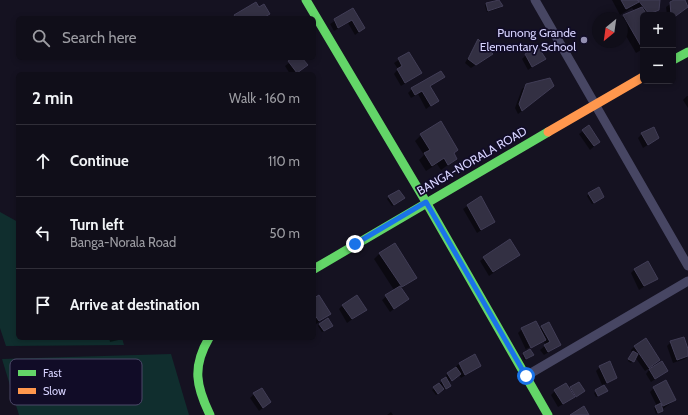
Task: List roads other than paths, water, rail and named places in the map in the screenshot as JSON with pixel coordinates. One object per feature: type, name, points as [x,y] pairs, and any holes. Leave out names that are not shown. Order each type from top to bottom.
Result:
[{"type":"main road","points":[[308,1],[426,202],[548,415]]},
{"type":"main road","points":[[676,58],[688,52]]},
{"type":"main road","name":"BANGA-NORALA ROAD","points":[[316,267],[640,79]]},
{"type":"main road","points":[[208,340],[199,356],[196,370],[198,387],[210,415]]},
{"type":"street","points":[[536,0],[688,266]]},
{"type":"street","points":[[526,376],[688,281]]},
{"type":"place","name":"Punong Grande Elementary School","points":[[584,40]]}]
